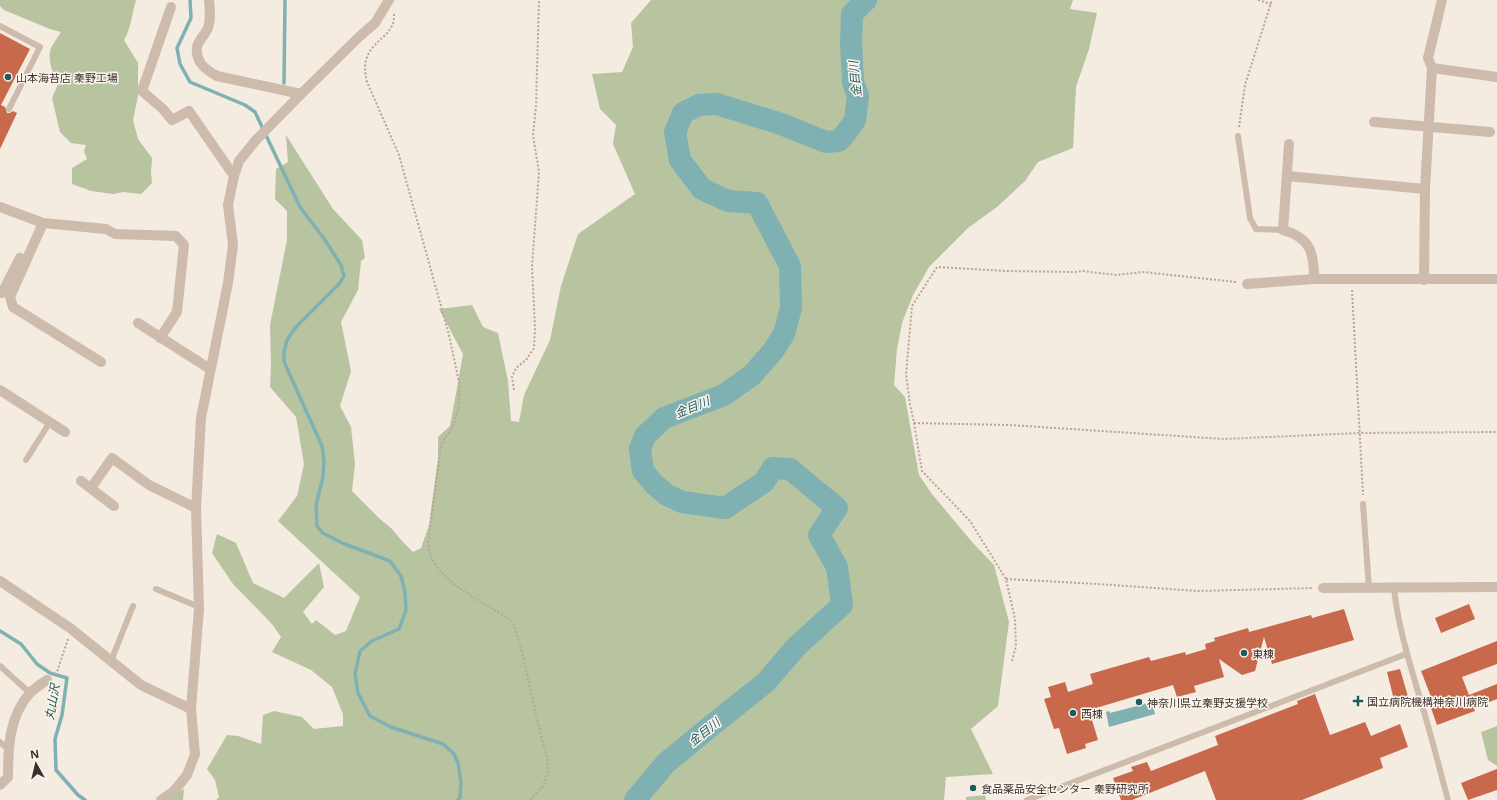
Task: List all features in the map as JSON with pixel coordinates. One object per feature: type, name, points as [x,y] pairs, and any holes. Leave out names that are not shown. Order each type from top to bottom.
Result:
[{"type":"street","points":[[209,0],[211,12],[208,28],[197,47],[199,60],[205,69],[217,76],[301,94]]},
{"type":"street","points":[[161,800],[174,791],[187,776],[195,754],[191,709],[199,607],[196,508],[201,418],[223,311],[233,245],[228,205],[234,176],[239,161],[256,140],[374,23],[389,0]]},
{"type":"street","points":[[1424,280],[1425,189],[1432,68],[1428,58],[1442,0]]},
{"type":"street","points":[[171,7],[142,91],[163,109],[172,120],[189,111],[234,176]]},
{"type":"street","points":[[1432,68],[1497,77]]},
{"type":"street","points":[[1374,122],[1490,132]]},
{"type":"street","points":[[1289,144],[1283,230],[1291,233],[1306,244],[1312,252],[1314,260],[1314,279]]},
{"type":"street","points":[[1287,176],[1425,189]]},
{"type":"street","points":[[0,207],[43,223],[106,229],[115,234],[176,236],[184,245],[177,312],[160,338]]},
{"type":"street","points":[[43,223],[10,297],[12,307],[101,362]]},
{"type":"street","points":[[2,293],[20,258],[27,260]]},
{"type":"street","points":[[1247,284],[1314,279],[1497,279]]},
{"type":"street","points":[[138,323],[210,369]]},
{"type":"street","points":[[0,390],[65,432]]},
{"type":"street","points":[[104,452],[149,485],[196,508]]},
{"type":"street","points":[[91,488],[112,458]]},
{"type":"street","points":[[81,481],[114,506]]},
{"type":"street","points":[[0,582],[70,628],[141,685],[191,709]]},
{"type":"street","points":[[1323,588],[1497,587]]},
{"type":"street","points":[[0,785],[8,777],[4,746],[16,713],[30,693],[51,678]]},
{"type":"lane","points":[[0,26],[40,47],[9,109]]},
{"type":"lane","points":[[1238,136],[1250,218],[1256,229],[1283,230]]},
{"type":"lane","points":[[26,460],[50,422]]},
{"type":"lane","points":[[1363,504],[1369,588]]},
{"type":"lane","points":[[1394,588],[1397,613],[1406,654],[1422,703],[1448,800]]},
{"type":"lane","points":[[156,589],[199,607]]},
{"type":"lane","points":[[111,661],[133,606]]},
{"type":"lane","points":[[1027,800],[1406,654]]},
{"type":"lane","points":[[0,666],[30,693]]},
{"type":"path","points":[[389,0],[394,13],[395,22],[389,31],[370,50],[365,60],[365,73],[367,82],[399,155],[449,335],[460,387],[458,410],[452,428],[443,441],[441,447],[428,543],[431,557],[443,574],[460,588],[509,618],[514,624],[547,757],[548,772],[543,786],[530,800]]},
{"type":"path","points":[[514,390],[512,377],[516,368],[526,360],[534,348],[535,328],[532,267],[539,172],[533,135],[536,106],[539,0]]},
{"type":"path","points":[[1258,0],[1271,4]]},
{"type":"path","points":[[1238,136],[1245,85],[1272,0]]},
{"type":"path","points":[[1012,661],[1016,646],[1015,619],[1006,579],[970,521],[922,471],[906,374],[912,306],[937,267],[1006,271],[1083,271],[1116,275],[1143,272],[1247,284]]},
{"type":"path","points":[[1351,280],[1363,504]]},
{"type":"path","points":[[914,423],[1009,425],[1224,439],[1359,433],[1497,432]]},
{"type":"path","points":[[1006,579],[1198,591],[1323,588]]},
{"type":"path","points":[[51,678],[59,668],[70,628]]},
{"type":"green space","points":[[0,0],[136,0],[130,26],[124,40],[138,63],[138,96],[133,120],[138,139],[152,158],[152,183],[141,194],[123,192],[113,194],[91,191],[72,184],[72,168],[87,159],[84,151],[86,145],[71,143],[60,132],[52,98],[58,84],[51,65],[50,50],[61,32],[4,10],[0,6]]},
{"type":"green space","points":[[651,0],[1073,0],[1070,9],[1097,13],[1089,49],[1076,87],[1073,148],[1038,162],[1025,181],[997,207],[968,228],[929,267],[913,295],[902,323],[897,349],[894,385],[905,397],[919,475],[932,494],[972,542],[994,565],[1009,622],[998,706],[971,729],[993,774],[946,777],[944,800],[216,800],[219,797],[215,780],[207,769],[227,735],[238,736],[261,744],[263,715],[274,711],[302,717],[314,729],[343,726],[343,714],[332,687],[311,670],[272,652],[281,637],[272,624],[233,584],[212,553],[217,534],[236,543],[253,583],[284,598],[319,563],[324,587],[303,612],[312,624],[316,620],[335,635],[346,631],[360,597],[278,521],[297,496],[304,464],[296,417],[270,387],[270,325],[287,240],[287,211],[275,199],[276,169],[288,162],[286,135],[333,209],[362,240],[365,258],[361,261],[358,290],[341,322],[351,371],[340,406],[351,427],[355,464],[352,491],[392,529],[413,552],[421,548],[429,525],[438,458],[438,437],[450,426],[463,354],[439,309],[472,305],[483,327],[498,333],[508,381],[511,421],[519,422],[524,395],[550,340],[561,286],[578,234],[635,194],[613,144],[616,125],[600,109],[592,74],[622,72],[633,47],[631,23]]},
{"type":"green space","points":[[1497,726],[1497,766],[1488,760],[1481,732]]},
{"type":"green space","points":[[184,789],[183,800],[165,800]]},
{"type":"green space","points":[[985,795],[986,800],[966,800],[966,797]]},
{"type":"water","points":[[1152,702],[1155,714],[1109,727],[1106,712],[1109,711],[1110,713]]},
{"type":"building","name":"山本海苔店 秦野工場","points":[[0,33],[30,49],[1,105],[5,107],[7,113],[13,111],[17,113],[0,149]]},
{"type":"building","points":[[1469,604],[1475,619],[1441,633],[1435,618]]},
{"type":"building","points":[[1344,609],[1354,640],[1272,664],[1264,637],[1255,671],[1242,675],[1219,659],[1224,677],[1194,686],[1196,692],[1177,697],[1173,685],[1096,708],[1099,718],[1092,720],[1098,740],[1085,744],[1086,748],[1067,754],[1059,728],[1054,729],[1044,699],[1051,697],[1048,687],[1065,682],[1068,692],[1093,684],[1090,674],[1149,657],[1151,661],[1185,652],[1186,655],[1206,649],[1205,644],[1215,641],[1214,638],[1248,628],[1249,632],[1311,615],[1312,618]]},
{"type":"building","points":[[1497,641],[1497,664],[1462,677],[1469,695],[1497,684],[1497,699],[1474,708],[1475,711],[1437,725],[1431,708],[1435,707],[1421,671]]},
{"type":"building","points":[[1400,669],[1409,700],[1395,704],[1387,672]]},
{"type":"building","points":[[1315,694],[1330,735],[1365,722],[1371,736],[1400,724],[1408,747],[1380,758],[1383,768],[1302,800],[1216,800],[1205,771],[1132,800],[1121,800],[1113,778],[1133,771],[1131,767],[1147,762],[1151,771],[1218,745],[1215,736],[1298,704],[1297,701]]},
{"type":"building","points":[[1497,769],[1497,790],[1468,800],[1461,783]]},
{"type":"waterway","points":[[190,0],[191,18],[177,48],[180,64],[190,82],[245,105],[255,112],[300,207],[325,240],[341,265],[344,276],[340,283],[296,327],[287,340],[284,352],[284,361],[322,446],[324,461],[323,477],[316,505],[317,526],[323,533],[342,543],[390,561],[401,576],[405,592],[406,610],[399,629],[372,641],[360,651],[355,674],[358,693],[370,716],[391,727],[443,744],[454,754],[458,763],[461,782],[460,798],[458,800]]},
{"type":"waterway","points":[[284,83],[285,0]]},
{"type":"waterway","name":"金目川","points":[[635,800],[666,763],[766,682],[796,647],[842,605],[837,567],[819,535],[837,508],[790,469],[773,468],[764,482],[725,508],[682,502],[667,495],[654,484],[643,471],[640,449],[645,436],[664,418],[724,395],[752,375],[773,351],[784,334],[791,308],[790,266],[757,203],[728,201],[702,189],[680,160],[675,132],[683,113],[699,105],[717,104],[781,124],[826,142],[839,141],[855,120],[858,96],[853,82],[851,43],[852,14],[866,0]]},
{"type":"waterway","name":"丸山沢","points":[[0,631],[21,644],[37,664],[50,673],[67,678],[62,715],[55,739],[56,770],[78,795],[85,800]]},
{"type":"place","name":"山本海苔店 秦野工場","points":[[8,77]]},
{"type":"place","name":"東棟","points":[[1244,653]]},
{"type":"place","name":"国立病院機構神奈川病院","points":[[1358,701]]},
{"type":"place","name":"神奈川県立秦野支援学校","points":[[1139,702]]},
{"type":"place","name":"西棟","points":[[1073,713]]},
{"type":"place","name":"食品薬品安全センター 秦野研究所","points":[[973,788]]}]
